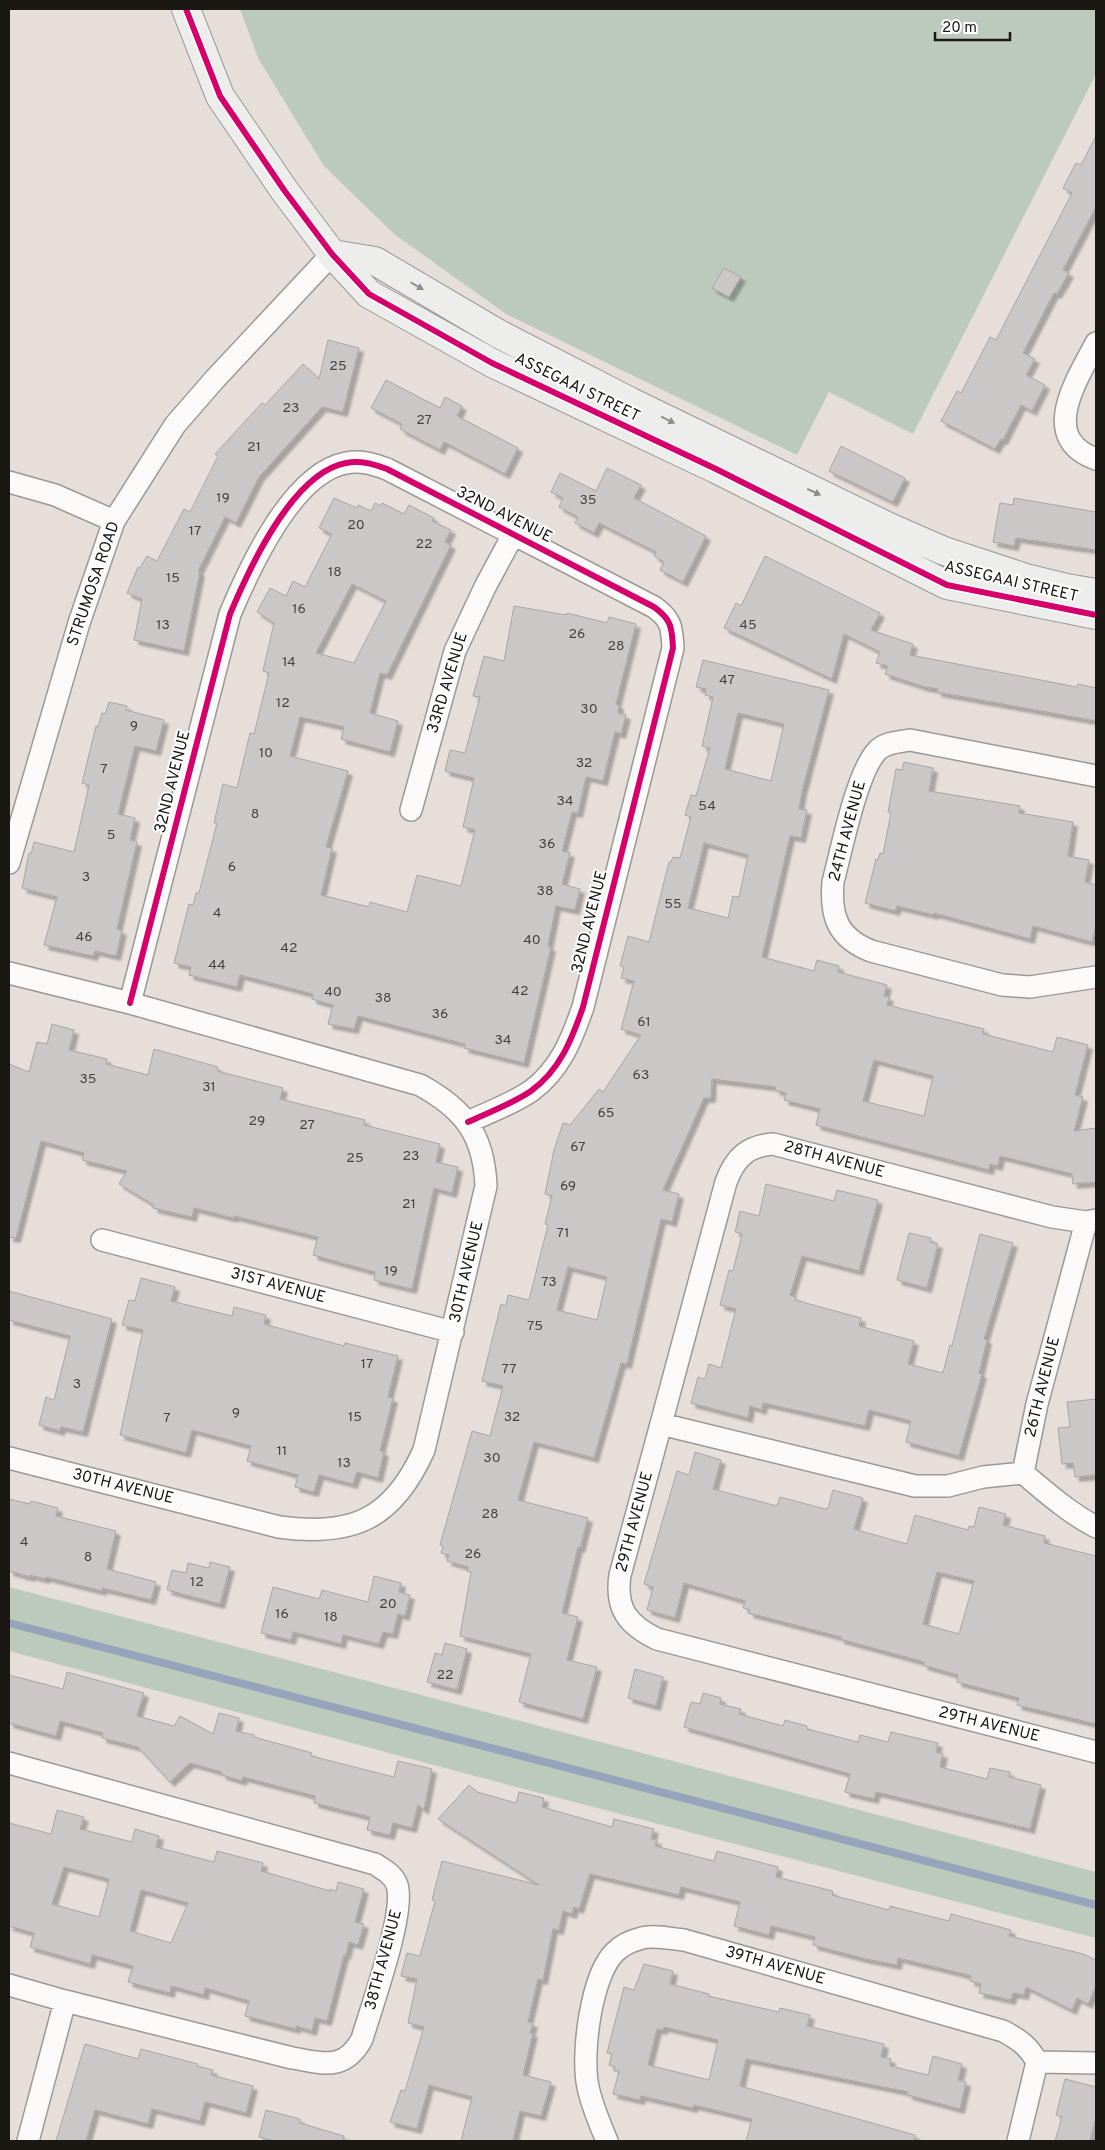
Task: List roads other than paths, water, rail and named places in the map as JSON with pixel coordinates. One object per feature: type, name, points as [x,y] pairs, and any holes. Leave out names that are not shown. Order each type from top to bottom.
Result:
[{"type":"street","name":"ASSEGAAI STREET","points":[[186,9],[220,96],[284,190],[332,254],[369,294],[492,363],[716,469],[947,585],[1096,615]]},
{"type":"street","name":"ASSEGAAI STREET","points":[[332,254],[375,261],[506,337],[808,490],[889,527],[944,550],[1026,578],[1096,593]]},
{"type":"street","name":"STRUMOSA ROAD","points":[[9,863],[79,623],[114,521],[175,425],[215,379],[332,254]]},
{"type":"street","points":[[1096,343],[1073,387],[1066,408],[1066,427],[1073,443],[1088,456],[1096,459]]},
{"type":"street","name":"32ND AVENUE","points":[[130,1003],[230,614],[260,549],[280,518],[303,489],[326,471],[345,463],[368,462],[387,469],[654,607],[666,616],[670,624],[673,648],[583,1007],[570,1043],[561,1060],[531,1091],[468,1122]]},
{"type":"street","points":[[9,482],[55,495],[114,521]]},
{"type":"street","name":"33RD AVENUE","points":[[411,810],[456,652],[473,612],[513,535]]},
{"type":"street","name":"24TH AVENUE","points":[[1096,776],[910,740],[887,745],[878,750],[861,779],[833,882],[832,895],[834,913],[842,932],[856,945],[871,951],[1002,985],[1030,986],[1096,977]]},
{"type":"street","name":"30TH AVENUE","points":[[9,973],[130,1003],[420,1085],[449,1104],[468,1122],[481,1152],[486,1170],[486,1186],[424,1450],[412,1476],[394,1499],[376,1513],[353,1524],[333,1529],[307,1530],[279,1527],[9,1458]]},
{"type":"street","name":"28TH AVENUE","points":[[662,1424],[726,1182],[737,1160],[758,1145],[773,1144],[1052,1217],[1091,1221]]},
{"type":"street","name":"26TH AVENUE","points":[[1023,1473],[1038,1404],[1091,1221]]},
{"type":"street","name":"31ST AVENUE","points":[[102,1240],[453,1332]]},
{"type":"street","points":[[662,1424],[915,1486],[948,1486],[983,1477],[1023,1473],[1054,1501],[1075,1516],[1096,1527]]},
{"type":"street","name":"29TH AVENUE","points":[[662,1424],[618,1586],[625,1613],[630,1622],[643,1632],[678,1646],[1096,1752]]},
{"type":"street","name":"38TH AVENUE","points":[[9,1764],[375,1864],[388,1872],[397,1885],[399,1901],[392,1937],[362,2039],[355,2052],[346,2059],[334,2063],[321,2063],[292,2058],[65,2002],[9,1985]]},
{"type":"street","name":"39TH AVENUE","points":[[607,2141],[594,2111],[587,2086],[586,2059],[591,2006],[603,1971],[615,1952],[641,1938],[684,1940],[1003,2031],[1021,2041],[1031,2050],[1037,2062]]},
{"type":"street","points":[[28,2141],[65,2002]]},
{"type":"street","points":[[1018,2141],[1037,2062],[1096,2063]]},
{"type":"waterway","points":[[9,1623],[1096,1905]]}]
